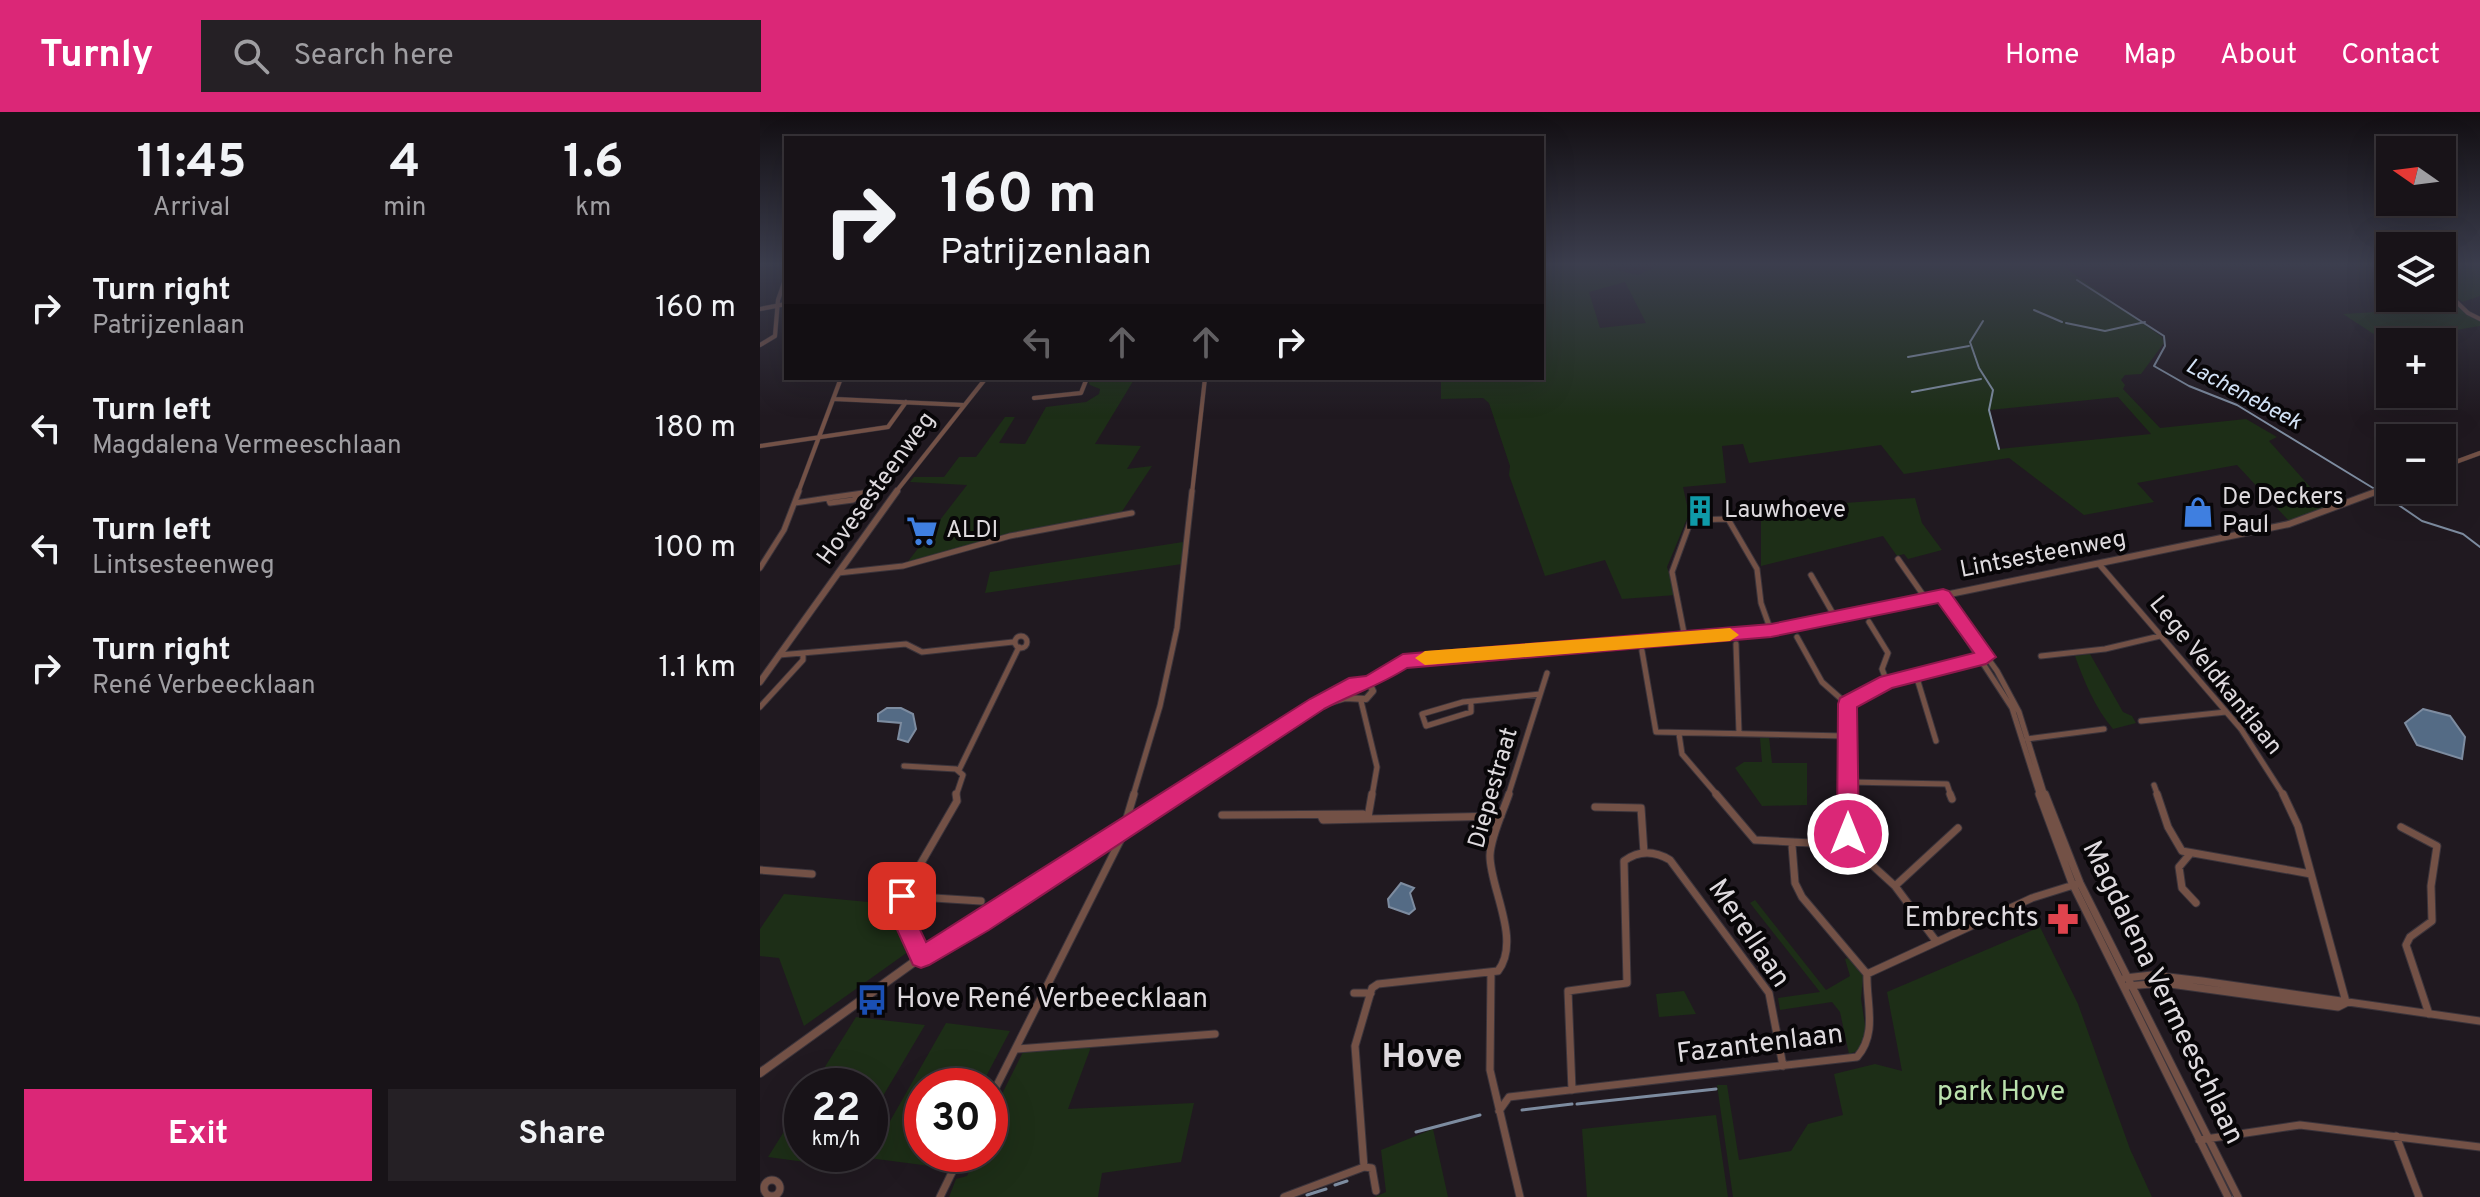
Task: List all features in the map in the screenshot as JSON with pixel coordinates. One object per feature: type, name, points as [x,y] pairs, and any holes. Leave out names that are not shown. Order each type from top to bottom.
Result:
[{"type":"street","points":[[762,345],[774,338],[777,315]]},
{"type":"street","points":[[760,568],[784,530],[841,380]]},
{"type":"street","name":"Hovesesteenweg","points":[[760,682],[837,573],[984,380]]},
{"type":"street","points":[[1034,398],[1081,393],[1086,380]]},
{"type":"street","points":[[1006,1068],[1096,890],[1122,831],[1175,648],[1205,380]]},
{"type":"street","points":[[835,399],[963,405]]},
{"type":"street","points":[[760,446],[888,427],[906,402]]},
{"type":"street","points":[[2456,462],[2480,453]]},
{"type":"street","name":"Lintsesteenweg","points":[[760,1073],[921,957],[1305,713],[1349,694],[1356,683],[1369,683],[1397,664],[1418,658],[1771,631],[2289,524],[2376,492]]},
{"type":"street","points":[[795,503],[828,497],[863,493],[860,497],[837,503],[830,503],[828,497]]},
{"type":"street","points":[[837,573],[903,566],[1010,536],[1132,513]]},
{"type":"street","points":[[1685,638],[1672,572],[1691,520],[1728,519],[1757,569],[1761,603],[1771,631]]},
{"type":"street","points":[[1898,559],[1926,599]]},
{"type":"street","name":"Lege Veldkantlaan","points":[[2099,564],[2227,712],[2278,783],[2298,826],[2346,1002]]},
{"type":"street","points":[[1811,575],[1835,617]]},
{"type":"street","name":"Magdalena Vermeeschlaan","points":[[1941,596],[2005,684],[2076,883],[2203,1139],[2228,1197]]},
{"type":"street","points":[[1869,622],[1888,653],[1882,669],[1887,682]]},
{"type":"street","points":[[2041,656],[2105,649],[2160,636]]},
{"type":"street","points":[[779,655],[906,644],[922,652],[1013,642],[1019,637],[1028,637],[1028,642],[1019,647],[959,770]]},
{"type":"street","points":[[1797,637],[1822,682],[1847,704]]},
{"type":"street","points":[[1013,642],[1019,647]]},
{"type":"street","points":[[1736,644],[1740,661],[1736,712],[1739,733]]},
{"type":"street","points":[[1642,651],[1654,728],[1662,733],[1845,736]]},
{"type":"street","points":[[760,707],[803,660],[802,653]]},
{"type":"street","points":[[1847,704],[1887,682],[1984,658]]},
{"type":"street","name":"Diepestraat","points":[[1491,972],[1498,971],[1504,963],[1504,909],[1490,855],[1547,673]]},
{"type":"street","points":[[1916,675],[1936,741]]},
{"type":"street","points":[[1361,701],[1372,693],[1369,683]]},
{"type":"street","points":[[1349,694],[1361,701],[1377,767],[1368,818]]},
{"type":"street","points":[[1471,703],[1471,712],[1426,726],[1422,714],[1463,702],[1540,694]]},
{"type":"street","points":[[1847,704],[1845,736],[1850,845]]},
{"type":"street","points":[[2141,721],[2227,712]]},
{"type":"street","points":[[2025,740],[2104,729]]},
{"type":"street","points":[[1679,734],[1682,754],[1751,836],[1765,842],[1792,845],[1850,845],[1895,886],[1936,941]]},
{"type":"street","points":[[904,766],[959,770],[963,775],[955,791],[957,801],[902,896],[901,914],[921,957]]},
{"type":"street","points":[[1848,782],[1947,784],[1952,799]]},
{"type":"street","points":[[2154,785],[2176,846],[2190,854],[2311,874]]},
{"type":"street","points":[[1572,1090],[1568,991],[1627,983],[1624,861],[1630,855],[1644,853],[1641,808],[1595,807]]},
{"type":"street","points":[[1222,815],[1321,816],[1323,820],[1501,816]]},
{"type":"street","points":[[2401,827],[2437,846],[2431,886],[2433,916],[2428,926],[2407,940],[2406,945],[2429,1014]]},
{"type":"street","points":[[1895,886],[1958,828]]},
{"type":"street","points":[[1792,845],[1795,883],[1802,897],[1867,974],[1936,941],[2076,883]]},
{"type":"street","name":"Merellaan","points":[[1644,853],[1664,855],[1670,860],[1769,993],[1783,1066]]},
{"type":"street","points":[[2190,854],[2179,867],[2182,888],[2196,903]]},
{"type":"street","points":[[760,870],[812,874]]},
{"type":"street","points":[[902,896],[981,901]]},
{"type":"street","points":[[1364,1167],[1355,1046],[1371,993],[1378,984],[1491,972],[1490,1070],[1520,1197]]},
{"type":"street","name":"Fazantenlaan","points":[[1499,1111],[1509,1097],[1857,1057],[1867,1049],[1872,1036],[1866,1007],[1867,974]]},
{"type":"street","points":[[2124,982],[2163,983],[2338,1007],[2346,1002],[2480,1021]]},
{"type":"street","points":[[1354,993],[1371,993]]},
{"type":"street","points":[[1016,1049],[1215,1034]]},
{"type":"street","points":[[2203,1139],[2300,1125],[2480,1147]]},
{"type":"street","points":[[2396,1136],[2419,1197]]},
{"type":"street","name":"Magdalena Vermeeschlaan","points":[[2203,1139],[2238,1197]]},
{"type":"street","points":[[1284,1197],[1364,1167],[1372,1168],[1376,1191]]},
{"type":"street","points":[[940,1197],[952,1172]]},
{"type":"green space","points":[[1544,315],[1596,315],[1600,328],[1646,323],[1642,315],[2131,315],[2162,337],[2164,343],[2141,374],[2125,375],[2121,380],[2125,385],[2123,389],[2160,428],[2246,419],[2277,437],[2269,441],[2329,508],[2289,521],[2237,465],[2137,483],[2154,502],[2084,515],[2009,458],[1904,474],[1881,445],[1749,463],[1743,444],[1722,446],[1726,483],[1683,487],[1689,514],[1667,567],[1676,595],[1622,599],[1605,560],[1545,576],[1509,475],[1510,466],[1489,403],[1483,398],[1441,399],[1441,380],[1544,380]],"holes":[[[2118,397],[2151,434],[1999,449],[1990,410]]]},
{"type":"green space","points":[[2344,315],[2471,315],[2480,320],[2480,326],[2456,330],[2376,328],[2376,335]]},
{"type":"green space","points":[[1087,380],[1134,380],[1095,444],[1141,446],[1127,469],[1152,466],[1121,513],[1046,527],[906,564],[967,485],[910,482],[914,477],[944,477],[959,457],[976,457],[1005,417],[1015,417],[999,443],[1025,444],[1046,407],[1086,402],[1099,394],[1100,389],[1090,385]]},
{"type":"green space","points":[[1915,498],[1922,523],[1942,550],[1908,559],[1904,554],[1897,556],[1883,536],[1761,566],[1761,509]]},
{"type":"green space","points":[[1183,542],[1182,564],[985,593],[990,572]]},
{"type":"green space","points":[[2090,654],[2123,712],[2132,716],[2136,723],[2113,729],[2101,712],[2075,656]]},
{"type":"green space","points":[[1769,737],[1772,763],[1807,763],[1807,805],[1762,806],[1735,768],[1744,762],[1762,762],[1760,738]]},
{"type":"green space","points":[[784,894],[889,904],[912,949],[804,1026],[779,958],[760,956],[760,929]]},
{"type":"green space","points":[[1755,900],[1826,990],[1850,976],[1845,959],[1848,958],[1863,976],[1861,999],[1867,1038],[1857,1051],[1849,1054],[1840,1012],[1832,1002],[1780,1010],[1778,998],[1820,992],[1750,903]]},
{"type":"green space","name":"park Hove","points":[[2040,927],[2078,1004],[2130,1149],[2152,1197],[1733,1197],[1717,1085],[1727,1085],[1739,1160],[1791,1151],[1808,1124],[1843,1115],[1834,1074],[1875,1064],[1902,1071],[1887,992]]},
{"type":"green space","points":[[1684,991],[1696,1014],[1659,1017],[1656,994]]},
{"type":"green space","points":[[856,1017],[925,1025],[888,1088],[888,1068],[824,1068]]},
{"type":"green space","points":[[946,1023],[1010,1031],[990,1068],[920,1068]]},
{"type":"green space","points":[[1091,1047],[1068,1109],[1194,1103],[1181,1162],[1102,1173],[1098,1197],[949,1197],[956,1179],[967,1176],[969,1172],[1008,1172],[1008,1082],[1023,1052]]},
{"type":"green space","points":[[904,1097],[904,1163],[888,1160],[888,1125]]},
{"type":"green space","points":[[1716,1115],[1728,1197],[1587,1197],[1582,1129]]},
{"type":"green space","points":[[1433,1129],[1448,1197],[1375,1197],[1386,1192],[1381,1150]]},
{"type":"green space","points":[[784,1132],[784,1159],[768,1157]]},
{"type":"water","points":[[887,708],[901,708],[913,714],[916,729],[908,742],[898,739],[901,723],[878,721],[878,714]]},
{"type":"water","points":[[2423,709],[2450,716],[2465,737],[2462,759],[2417,745],[2405,723]]},
{"type":"water","points":[[1401,883],[1414,888],[1410,893],[1415,909],[1409,914],[1389,907],[1388,899]]},
{"type":"waterway","points":[[2045,315],[2062,322]]},
{"type":"waterway","name":"Lachenebeek","points":[[2131,315],[2143,322]]},
{"type":"waterway","points":[[1983,321],[1970,342],[1979,368],[1993,390],[1989,410],[1999,449]]},
{"type":"waterway","points":[[2066,323],[2105,331],[2143,322]]},
{"type":"waterway","name":"Lachenebeek","points":[[2143,322],[2164,336],[2165,346],[2154,366],[2189,386],[2237,405],[2373,488]]},
{"type":"waterway","points":[[1908,357],[1969,346]]},
{"type":"waterway","points":[[1912,392],[1981,379]]},
{"type":"waterway","name":"Lachenebeek","points":[[2397,504],[2422,521],[2463,534],[2480,547]]},
{"type":"waterway","points":[[1964,629],[1977,648]]},
{"type":"waterway","points":[[2153,1038],[2194,1119]]},
{"type":"waterway","points":[[1577,1104],[1716,1089]]},
{"type":"waterway","points":[[1522,1110],[1572,1104]]},
{"type":"waterway","points":[[1416,1132],[1480,1115]]},
{"type":"waterway","points":[[2220,1173],[2232,1197]]},
{"type":"waterway","points":[[1335,1185],[1347,1181]]},
{"type":"waterway","points":[[1307,1195],[1326,1189]]},
{"type":"slow traffic","points":[[1425,658],[1730,635]]},
{"type":"place","name":"Lauwhoeve","points":[[1700,511]]},
{"type":"place","name":"De Deckers Paul","points":[[2198,512]]},
{"type":"place","name":"ALDI","points":[[922,531]]},
{"type":"place","name":"Embrechts","points":[[2063,919]]},
{"type":"place","name":"Hove René Verbeecklaan","points":[[872,1000]]},
{"type":"district","name":"Hove","points":[[1422,1058]]},
{"type":"route","points":[[902,896],[901,914],[921,957],[981,923],[1317,704],[1349,690],[1356,683],[1369,683],[1403,661],[1771,631],[1943,596],[1986,657],[1887,682],[1847,704],[1848,834]]}]
